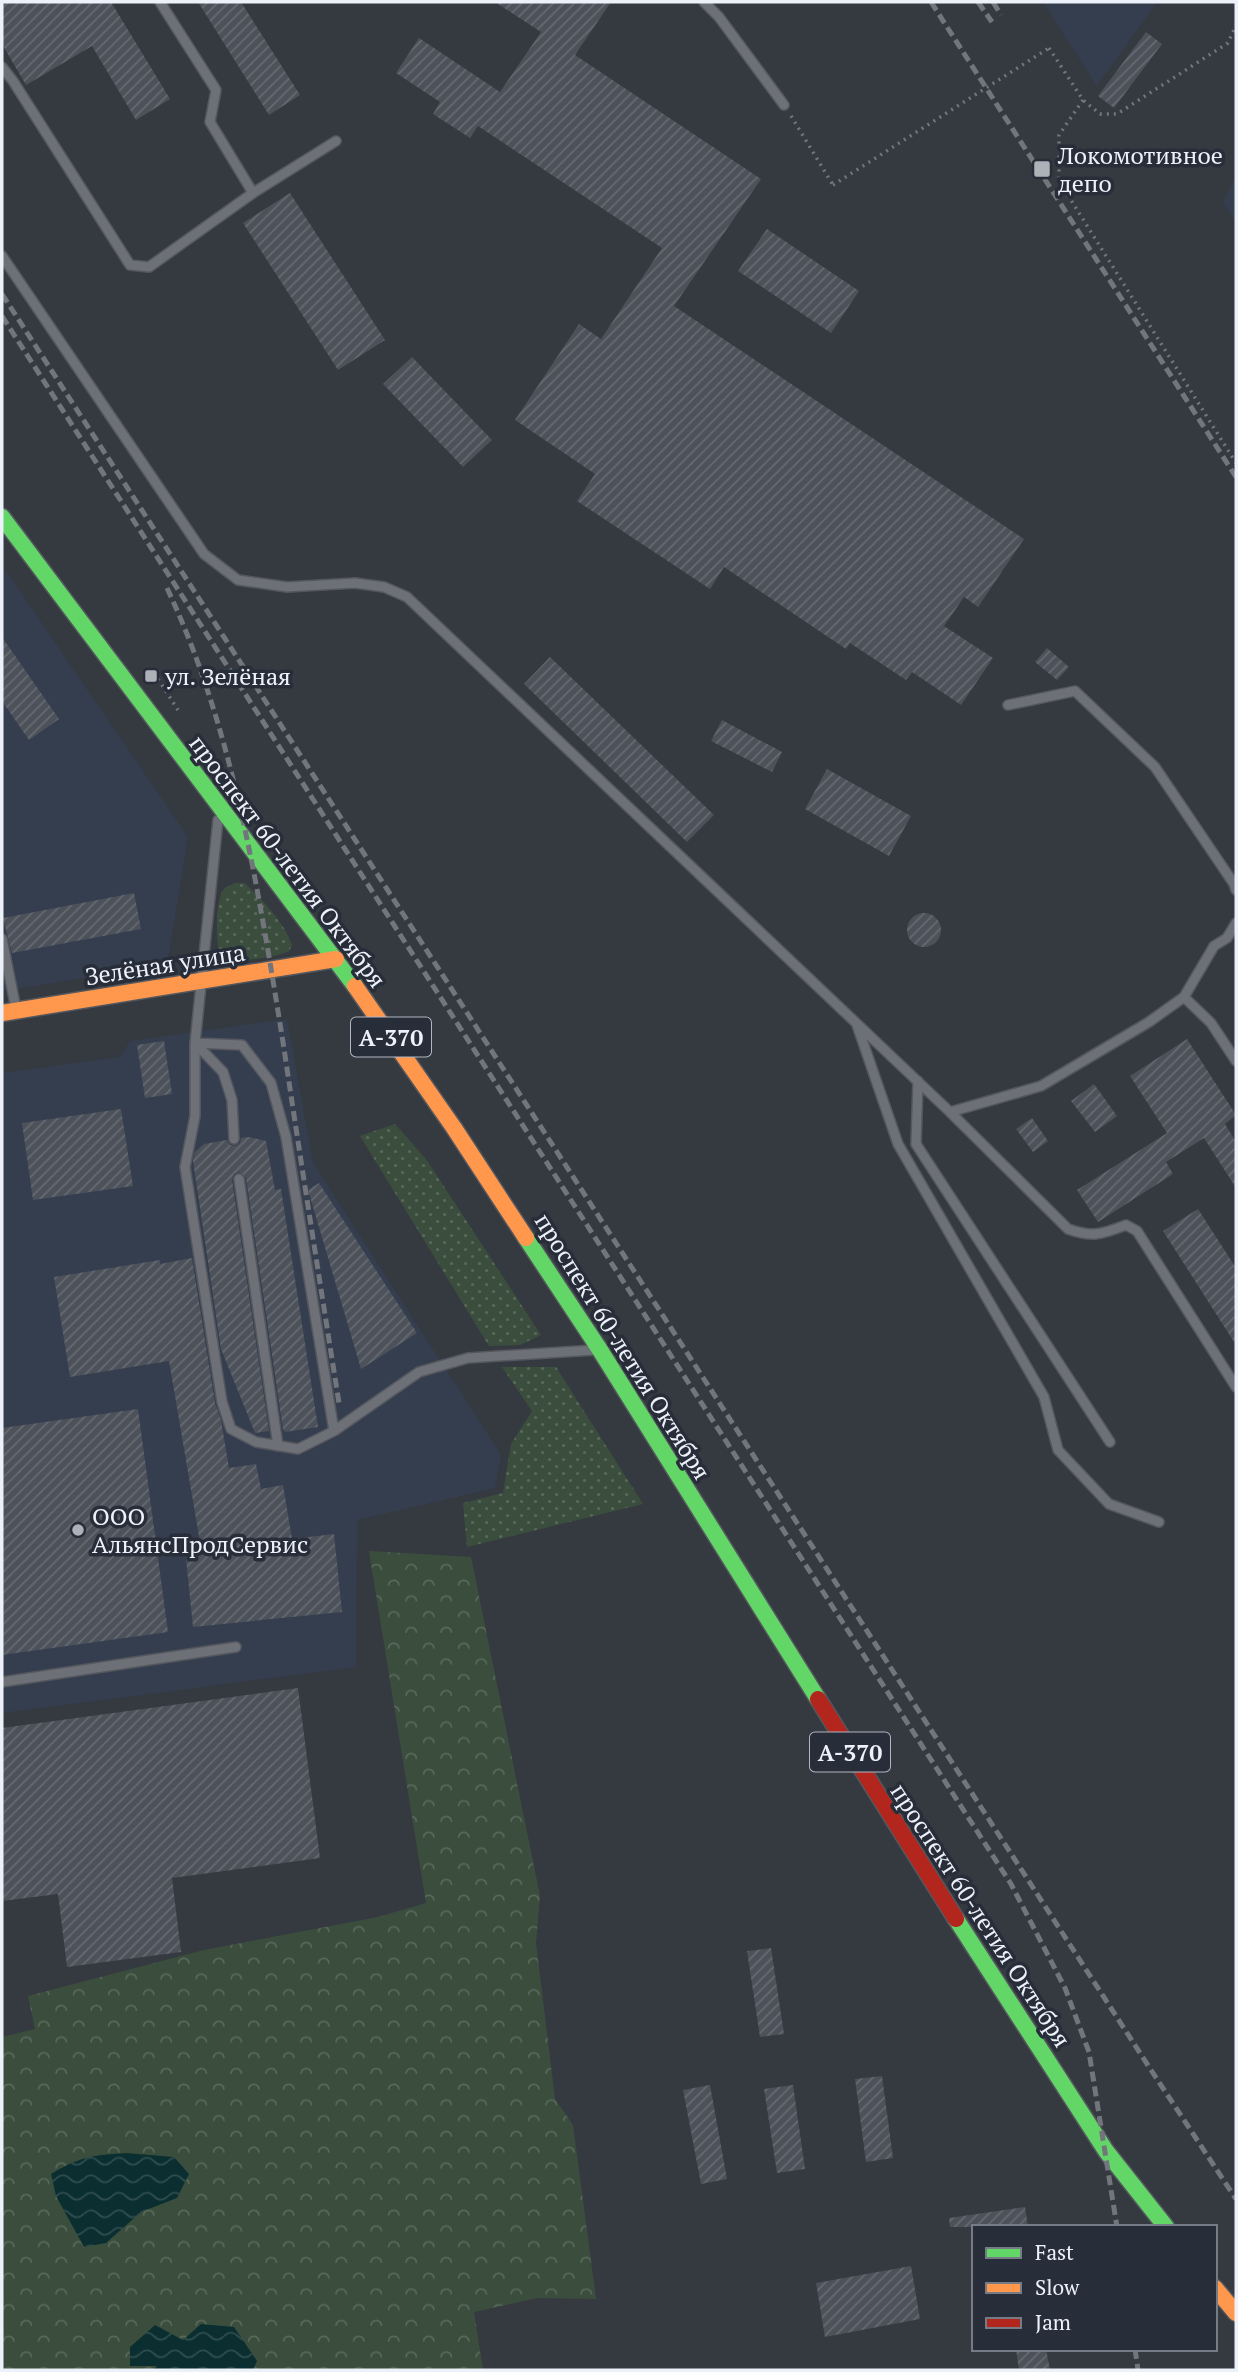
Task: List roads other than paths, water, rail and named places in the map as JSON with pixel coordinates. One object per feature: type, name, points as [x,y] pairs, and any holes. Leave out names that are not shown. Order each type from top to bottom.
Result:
[{"type":"main road","name":"проспект 60-летия Октября","points":[[2,517],[219,808],[336,959],[500,1196],[600,1350],[1025,2028],[1106,2151],[1164,2225]]},
{"type":"main road","name":"Зелёная улица","points":[[9,1012],[336,959]]},
{"type":"main road","points":[[1217,2290],[1236,2313]]},
{"type":"lane","points":[[160,2],[216,90],[210,122],[253,193]]},
{"type":"lane","points":[[704,2],[719,17],[785,105]]},
{"type":"lane","points":[[2,68],[13,81],[130,265],[149,267],[253,193],[336,141]]},
{"type":"lane","points":[[2,256],[204,555],[238,580],[287,587],[355,583],[384,587],[407,597],[918,1081],[1068,1229],[1086,1235],[1105,1233],[1126,1225],[1137,1231],[1236,1387]]},
{"type":"lane","points":[[1008,705],[1075,691],[1155,767],[1236,890]]},
{"type":"lane","points":[[219,808],[195,1043],[195,1116],[185,1167],[222,1402],[231,1429],[256,1442],[298,1449],[334,1432],[419,1373],[468,1358],[600,1350]]},
{"type":"lane","points":[[950,1112],[1041,1086],[1149,1022],[1184,997],[1214,946],[1227,938],[1236,923]]},
{"type":"lane","points":[[2,939],[9,1012]]},
{"type":"lane","points":[[1184,997],[1211,1023],[1236,1061]]},
{"type":"lane","points":[[857,1024],[898,1144],[1044,1397],[1058,1450],[1109,1504],[1159,1522]]},
{"type":"lane","points":[[195,1043],[223,1072],[232,1100],[234,1139]]},
{"type":"lane","points":[[195,1043],[242,1045],[271,1083],[286,1137],[334,1432]]},
{"type":"lane","points":[[918,1081],[916,1144],[1111,1442]]},
{"type":"lane","points":[[239,1180],[278,1446]]},
{"type":"lane","points":[[2,1682],[236,1647]]},
{"type":"water","points":[[126,2153],[174,2157],[189,2174],[177,2198],[141,2212],[106,2243],[84,2247],[56,2196],[51,2174],[87,2158]]},
{"type":"water","points":[[201,2324],[234,2327],[257,2361],[253,2370],[154,2370],[157,2366],[130,2366],[130,2347],[155,2325],[183,2340]]},
{"type":"railway","points":[[931,2],[1236,477]]},
{"type":"railway","points":[[978,2],[992,22]]},
{"type":"railway","points":[[993,2],[1001,15]]},
{"type":"railway","points":[[2,294],[1236,2199]]},
{"type":"railway","points":[[2,316],[1011,1884],[1065,1988],[1089,2052],[1117,2225]]},
{"type":"railway","points":[[167,588],[210,698],[241,811],[264,926],[339,1403]]},
{"type":"railway","points":[[1135,2351],[1138,2370]]},
{"type":"place","name":"Локомотивное депо","points":[[1042,169]]},
{"type":"place","name":"ул. Зелёная","points":[[151,676]]},
{"type":"place","name":"ООО АльянсПродСервис","points":[[78,1530]]}]
